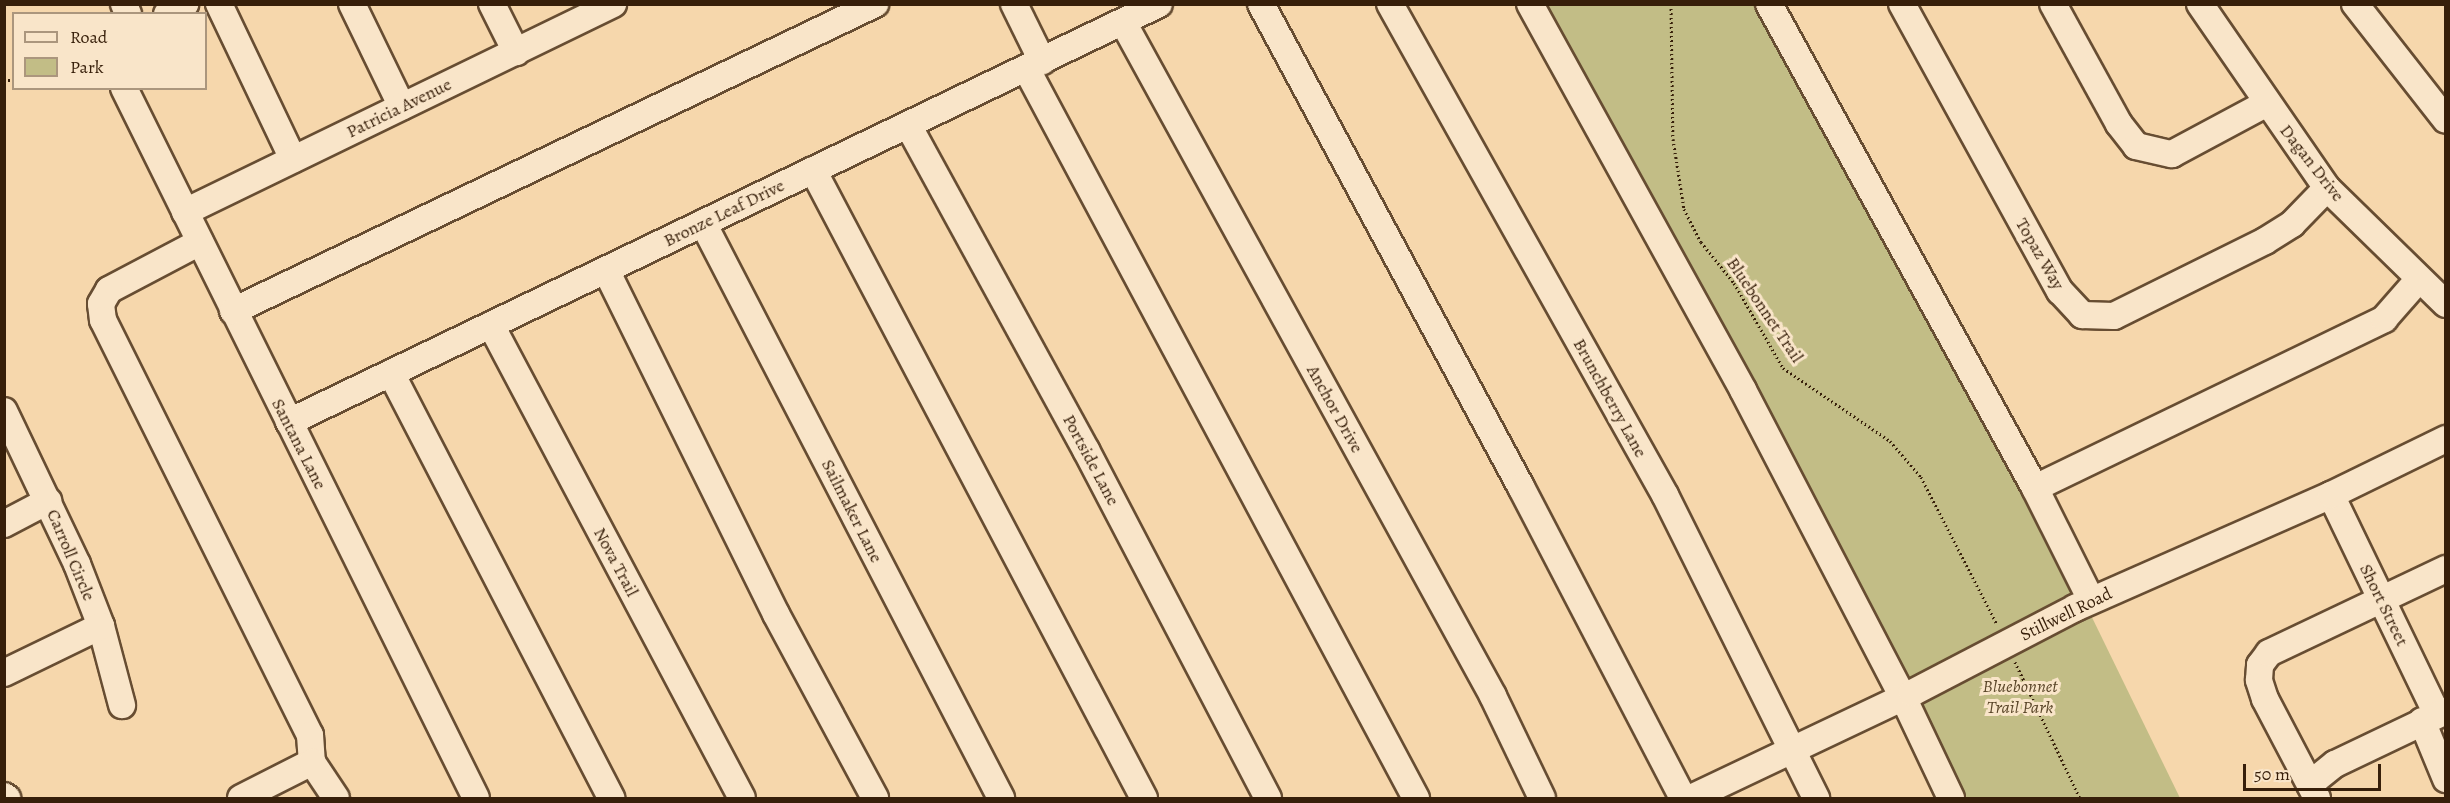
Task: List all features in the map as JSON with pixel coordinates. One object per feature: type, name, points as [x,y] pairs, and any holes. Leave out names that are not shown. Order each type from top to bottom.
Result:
[{"type":"street","points":[[171,12],[185,4]]},
{"type":"street","points":[[219,4],[293,159]]},
{"type":"street","points":[[352,4],[402,107]]},
{"type":"street","points":[[492,4],[516,52]]},
{"type":"street","name":"Patricia Avenue","points":[[185,212],[614,4]]},
{"type":"street","points":[[233,311],[875,4]]},
{"type":"street","points":[[1014,4],[1034,64],[1416,798]]},
{"type":"street","name":"Bronze Leaf Drive","points":[[289,422],[1159,4]]},
{"type":"street","points":[[1261,4],[1521,487],[1683,798]]},
{"type":"street","name":"Brunchberry Lane","points":[[1390,4],[1665,495],[1816,798]]},
{"type":"street","points":[[1530,4],[1743,390],[1903,698],[1951,798]]},
{"type":"street","points":[[1769,4],[2035,488],[2091,600]]},
{"type":"street","name":"Topaz Way","points":[[1902,4],[2060,291],[2082,315],[2114,316],[2265,241],[2292,224],[2327,188]]},
{"type":"street","points":[[2054,4],[2119,124],[2136,146],[2172,154],[2267,103]]},
{"type":"street","name":"Dagan Drive","points":[[2200,4],[2327,188],[2445,304]]},
{"type":"street","points":[[2355,4],[2445,120]]},
{"type":"street","name":"Anchor Drive","points":[[1123,22],[1493,696],[1542,798]]},
{"type":"street","name":"Santana Lane","points":[[125,90],[476,798]]},
{"type":"street","name":"Portside Lane","points":[[908,125],[1086,450],[1268,798]]},
{"type":"street","points":[[813,170],[1144,798]]},
{"type":"street","name":"Sailmaker Lane","points":[[703,223],[1001,798]]},
{"type":"street","points":[[200,242],[109,290],[101,304],[103,320],[310,735],[312,762],[336,798]]},
{"type":"street","points":[[606,270],[776,614],[875,798]]},
{"type":"street","points":[[2035,488],[2384,320],[2419,279]]},
{"type":"street","name":"Nova Trail","points":[[491,325],[742,798]]},
{"type":"street","points":[[391,374],[611,798]]},
{"type":"street","name":"Carroll Circle","points":[[4,411],[48,501],[101,626],[122,705]]},
{"type":"street","name":"Stillwell Road","points":[[1691,798],[1903,698],[2091,600],[2331,495],[2445,439]]},
{"type":"street","name":"Short Street","points":[[2331,495],[2435,716],[2445,779]]},
{"type":"street","points":[[4,524],[48,501]]},
{"type":"street","points":[[2435,716],[2335,764],[2313,791],[2265,699],[2259,680],[2260,665],[2269,653],[2445,569]]},
{"type":"street","points":[[4,673],[101,626]]},
{"type":"street","points":[[241,798],[312,762]]},
{"type":"path","name":"Bluebonnet Trail","points":[[1671,4],[1673,139],[1684,209],[1701,242],[1734,283],[1783,368],[1890,441],[1921,477],[2000,630]]},
{"type":"path","points":[[2012,656],[2080,798]]},
{"type":"green space","name":"Bluebonnet Trail Park","points":[[1533,5],[1763,5],[2027,484],[2180,798],[1955,798]]}]
